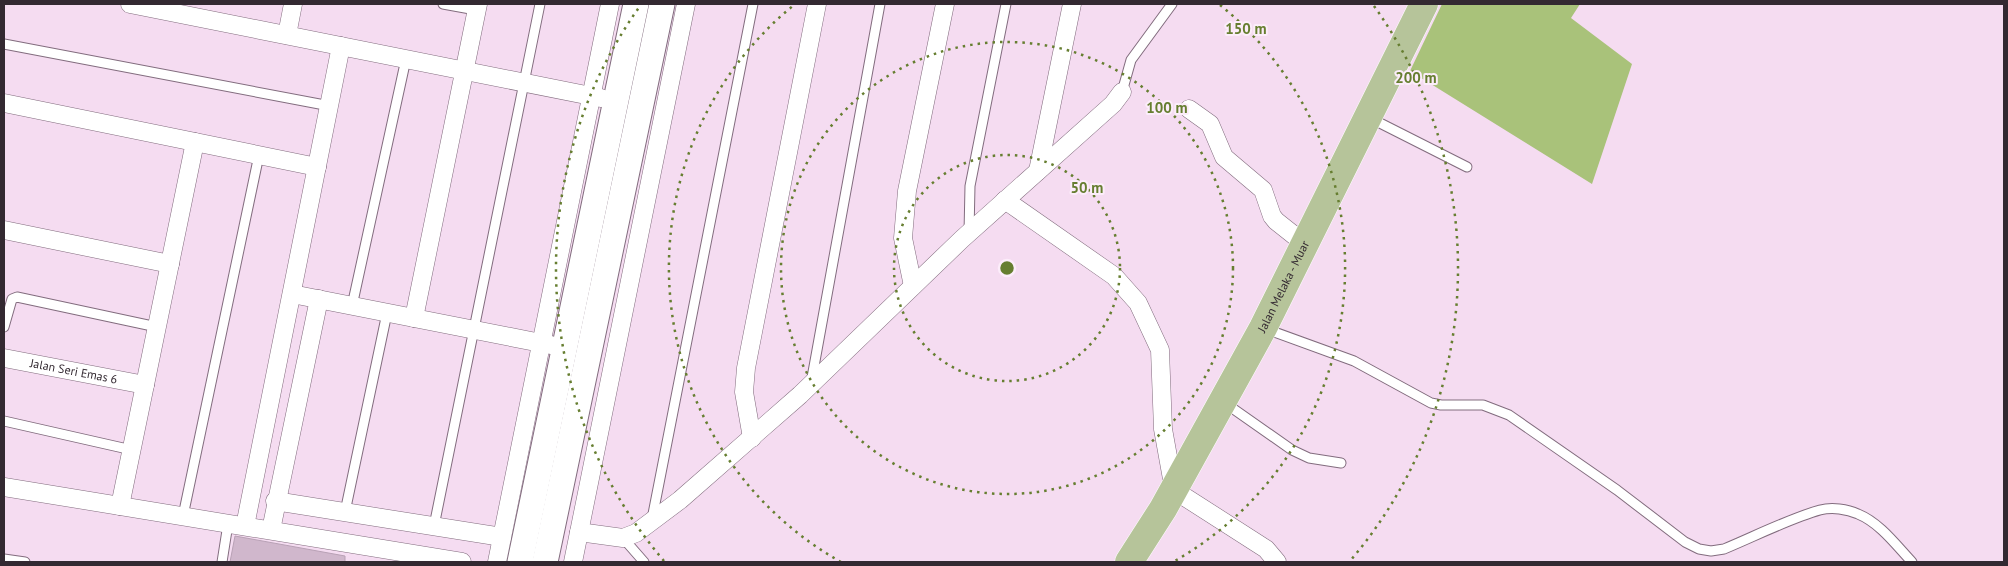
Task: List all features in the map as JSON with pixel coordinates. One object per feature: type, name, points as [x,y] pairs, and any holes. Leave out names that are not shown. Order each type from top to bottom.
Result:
[{"type":"main road","name":"Jalan Melaka - Muar","points":[[1129,562],[1174,490],[1263,328],[1424,4]]},
{"type":"street","points":[[130,4],[616,102]]},
{"type":"street","points":[[287,36],[293,4]]},
{"type":"street","points":[[497,562],[610,4]]},
{"type":"street","points":[[520,562],[636,4]]},
{"type":"street","points":[[662,4],[547,553],[623,538],[636,533],[680,500],[810,385],[969,233],[1113,104],[1122,92]]},
{"type":"street","points":[[576,548],[686,4]]},
{"type":"street","points":[[752,438],[744,392],[746,368],[817,4]]},
{"type":"street","points":[[913,286],[902,238],[907,191],[945,4]]},
{"type":"street","points":[[1038,171],[1072,4]]},
{"type":"street","points":[[414,318],[477,7]]},
{"type":"street","points":[[245,526],[341,46]]},
{"type":"street","points":[[4,103],[317,167]]},
{"type":"street","points":[[1189,109],[1210,124],[1224,157],[1264,190],[1272,216],[1276,221],[1305,244]]},
{"type":"street","points":[[120,506],[195,142]]},
{"type":"street","points":[[1006,200],[1114,276],[1138,303],[1160,350],[1163,429],[1174,490],[1266,549],[1277,562]]},
{"type":"street","points":[[4,230],[170,264]]},
{"type":"street","points":[[292,294],[590,352]]},
{"type":"street","points":[[271,530],[275,501],[319,299]]},
{"type":"street","name":"Jalan Seri Emas 6","points":[[4,358],[145,386]]},
{"type":"street","points":[[4,487],[271,530],[427,559],[462,562]]},
{"type":"street","points":[[275,501],[502,537]]},
{"type":"lane","points":[[443,4],[477,7]]},
{"type":"lane","points":[[434,526],[540,4]]},
{"type":"lane","points":[[652,521],[753,4]]},
{"type":"lane","points":[[810,385],[880,4]]},
{"type":"lane","points":[[969,233],[970,186],[1006,4]]},
{"type":"lane","points":[[1122,92],[1131,60],[1172,4]]},
{"type":"lane","points":[[4,44],[330,106]]},
{"type":"lane","points":[[352,306],[406,59]]},
{"type":"lane","points":[[1368,116],[1467,167]]},
{"type":"lane","points":[[184,516],[259,155]]},
{"type":"lane","points":[[4,327],[12,299],[17,298],[157,327]]},
{"type":"lane","points":[[345,512],[387,312]]},
{"type":"lane","points":[[1263,328],[1354,361],[1432,402],[1441,405],[1483,406],[1509,415],[1617,490],[1685,542],[1699,549],[1711,551],[1724,549],[1821,509],[1840,509],[1859,514],[1875,525],[1891,538],[1912,562]]},
{"type":"lane","points":[[1222,401],[1292,450],[1308,458],[1341,463]]},
{"type":"lane","points":[[4,421],[132,450]]},
{"type":"lane","points":[[222,562],[228,524]]},
{"type":"lane","points":[[623,538],[644,562]]},
{"type":"lane","points":[[4,559],[25,562]]},
{"type":"green space","points":[[1442,4],[1580,4],[1571,18],[1632,64],[1592,184],[1410,71]]},
{"type":"building","points":[[235,536],[345,556],[345,562],[230,562]]}]
